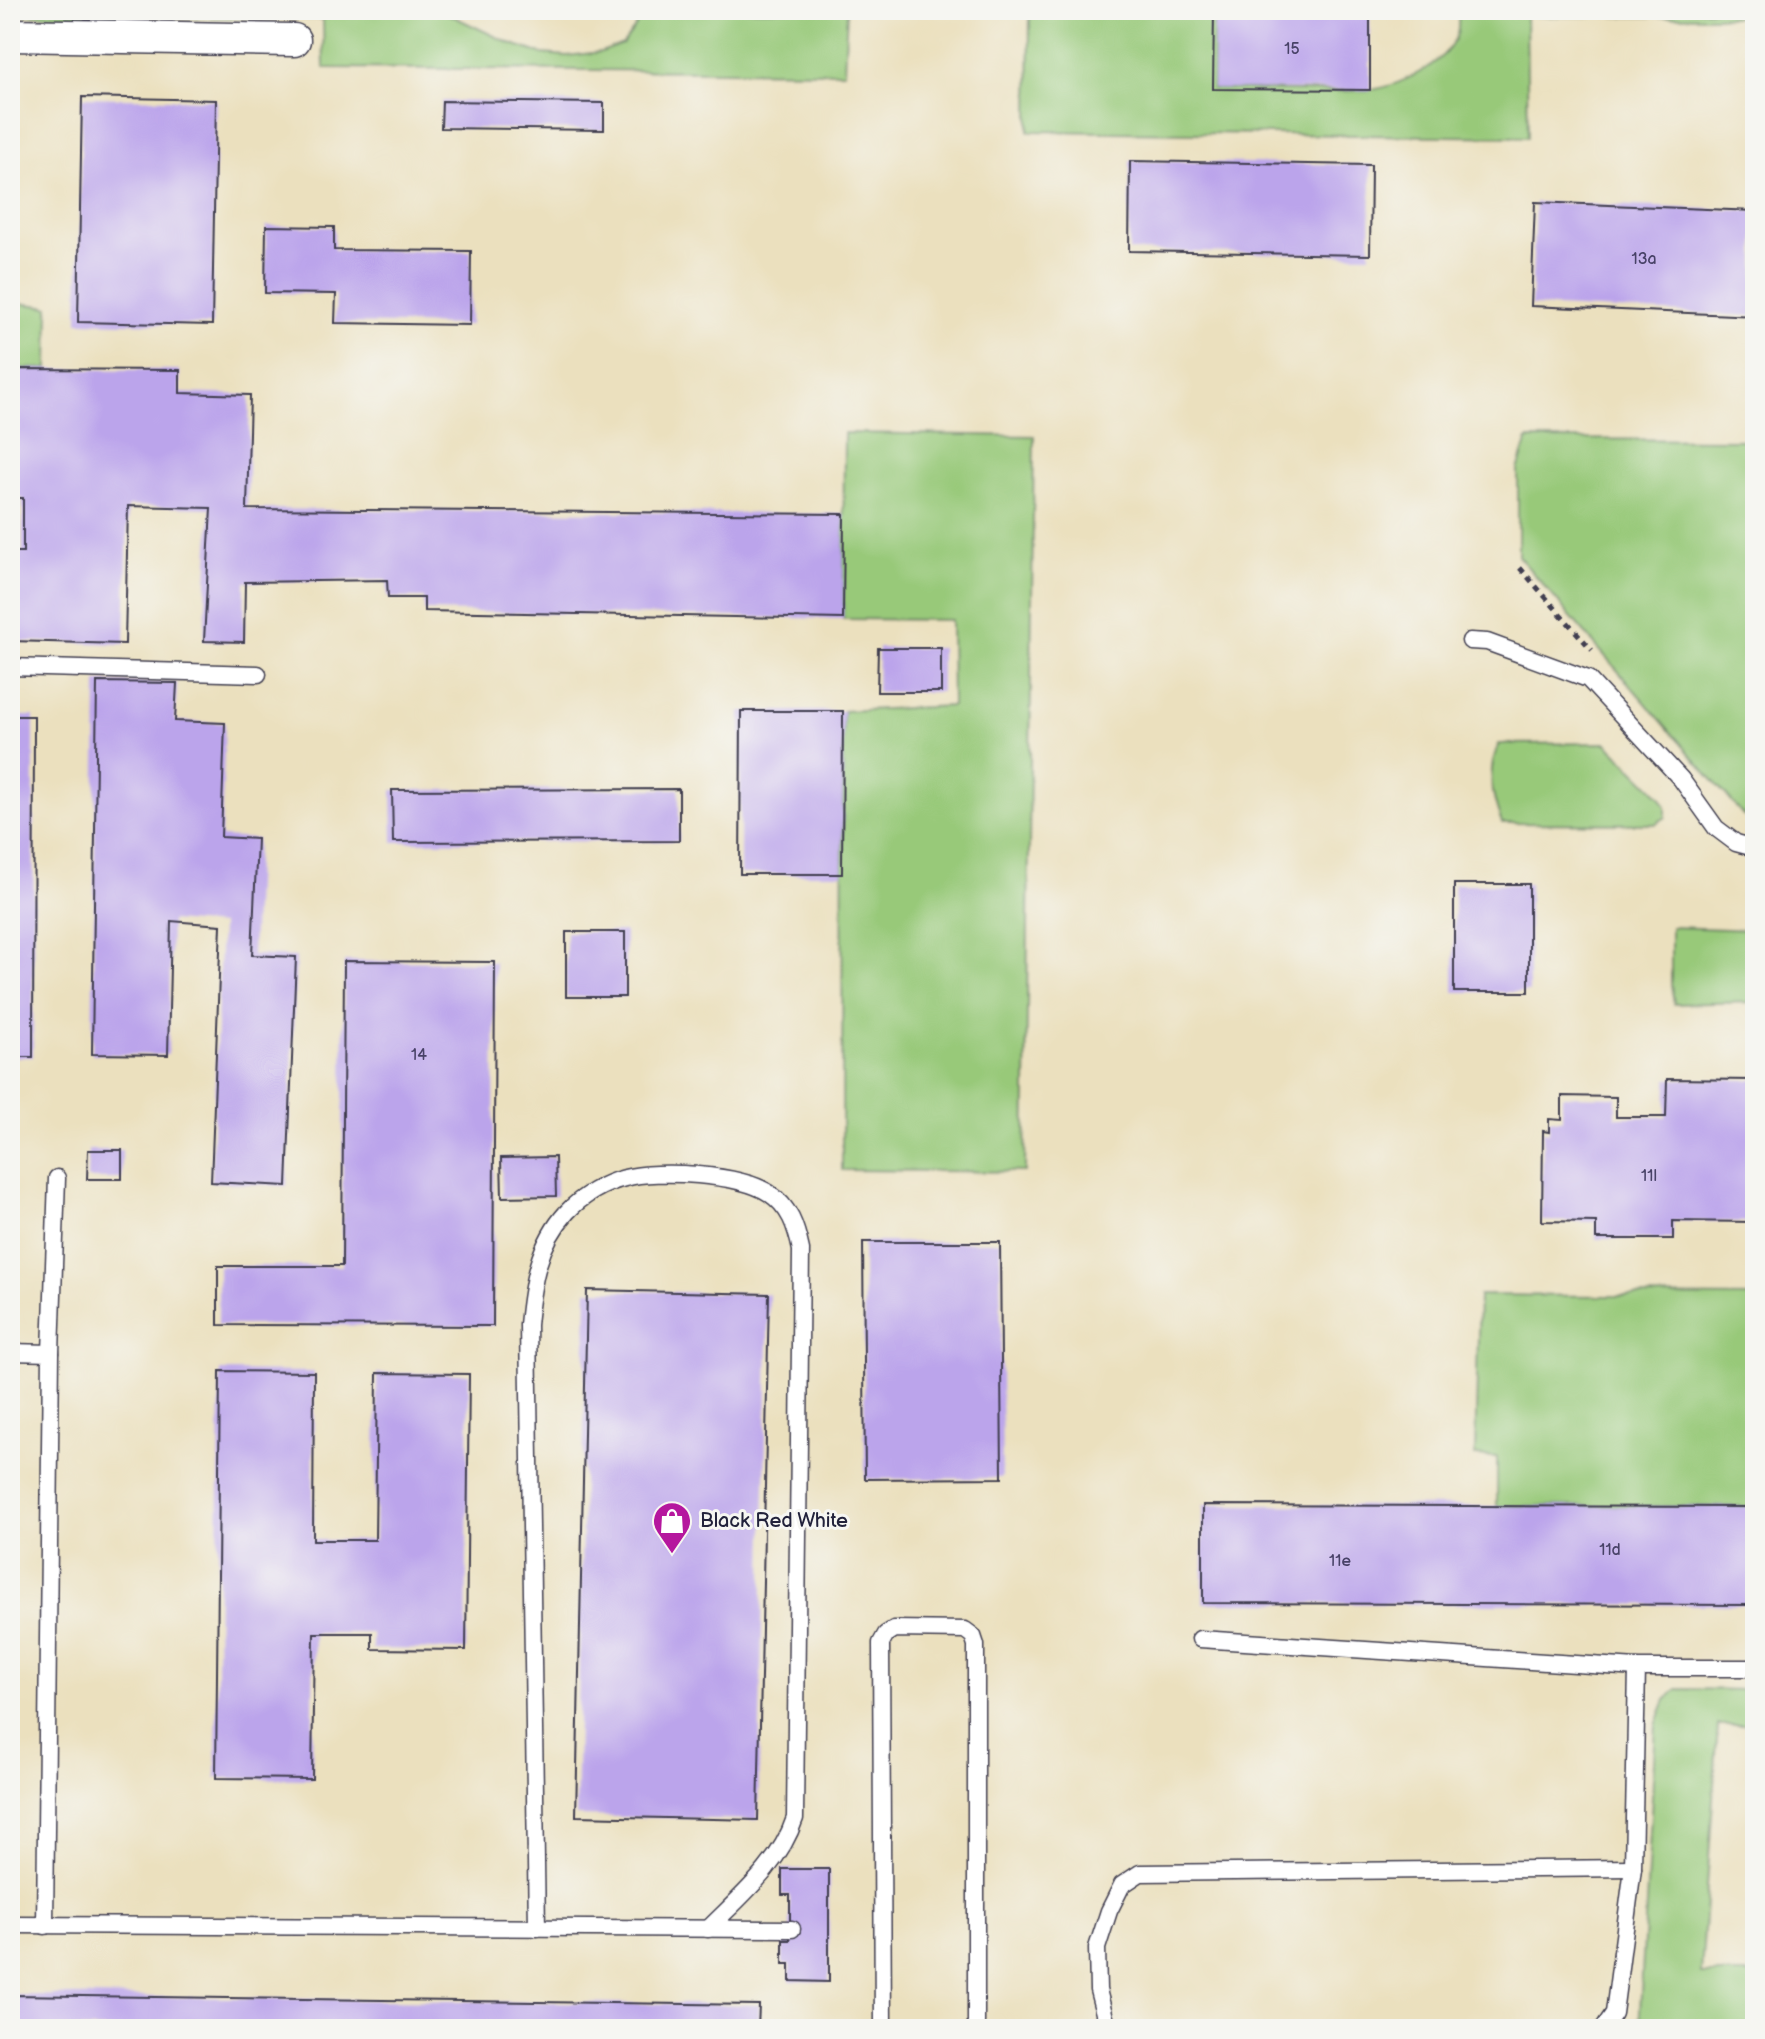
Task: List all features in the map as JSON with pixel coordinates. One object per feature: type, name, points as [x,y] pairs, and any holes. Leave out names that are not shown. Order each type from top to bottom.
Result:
[{"type":"street","points":[[10,35],[294,40]]},
{"type":"lane","points":[[1470,641],[1487,642],[1588,679],[1681,779],[1716,828],[1736,843],[1755,848]]},
{"type":"lane","points":[[10,667],[258,674]]},
{"type":"lane","points":[[537,1928],[528,1325],[531,1288],[548,1239],[568,1211],[588,1194],[623,1178],[649,1174],[722,1177],[769,1193],[789,1213],[797,1229],[801,1250],[795,1818],[788,1840],[763,1875],[708,1929]]},
{"type":"lane","points":[[45,1926],[51,1353],[57,1178]]},
{"type":"lane","points":[[10,1352],[51,1353]]},
{"type":"lane","points":[[883,2029],[881,1643],[886,1634],[894,1629],[965,1630],[973,1636],[976,1645],[976,2029]]},
{"type":"lane","points":[[1200,1639],[1637,1668],[1755,1668]]},
{"type":"lane","points":[[1603,2029],[1614,2013],[1633,1868],[1637,1668]]},
{"type":"lane","points":[[1108,2029],[1098,1990],[1097,1948],[1109,1911],[1122,1885],[1140,1873],[1633,1868]]},
{"type":"lane","points":[[10,1925],[792,1929]]},
{"type":"green space","points":[[10,10],[440,10],[507,42],[542,54],[567,56],[601,52],[623,44],[636,26],[642,10],[847,10],[844,72],[324,68],[323,19],[10,15]]},
{"type":"green space","points":[[1030,10],[1214,10],[1213,89],[1310,91],[1379,88],[1419,72],[1443,55],[1451,45],[1458,32],[1458,10],[1755,10],[1755,17],[1526,16],[1528,137],[1029,131]]},
{"type":"green space","points":[[10,302],[49,307],[48,369],[10,368]]},
{"type":"green space","points":[[844,433],[1034,436],[1025,1172],[842,1170],[843,711],[952,706],[951,620],[843,619]]},
{"type":"green space","points":[[1528,439],[1755,440],[1755,823],[1743,815],[1518,556],[1518,470]]},
{"type":"green space","points":[[1607,743],[1660,796],[1666,807],[1666,817],[1655,824],[1502,823],[1492,784],[1493,764],[1499,744]]},
{"type":"green space","points":[[1671,927],[1755,930],[1755,1002],[1674,1004]]},
{"type":"green space","points":[[1479,1295],[1755,1297],[1752,1459],[1755,1459],[1755,1507],[1497,1506],[1497,1457],[1475,1456]]},
{"type":"green space","points":[[1677,1689],[1755,1690],[1755,1708],[1747,1708],[1747,1725],[1718,1725],[1701,1974],[1755,1974],[1755,2029],[1639,2029],[1656,1725],[1666,1700]]},
{"type":"building","points":[[1214,10],[1370,10],[1370,90],[1213,89]]},
{"type":"building","points":[[82,97],[216,100],[212,325],[78,322]]},
{"type":"building","points":[[442,101],[604,103],[604,130],[441,128]]},
{"type":"building","points":[[1130,161],[1371,165],[1370,255],[1129,251]]},
{"type":"building","points":[[1535,202],[1755,211],[1755,316],[1531,306]]},
{"type":"building","points":[[266,226],[334,227],[334,250],[471,251],[470,325],[335,323],[336,294],[265,293]]},
{"type":"building","points":[[19,369],[180,370],[180,393],[250,395],[247,509],[844,514],[843,619],[424,611],[424,598],[388,598],[387,580],[245,582],[244,642],[204,641],[211,508],[128,506],[125,644],[10,641],[10,552],[23,552],[23,498],[10,498],[10,389],[19,389]]},
{"type":"building","points":[[878,648],[941,648],[941,692],[877,692]]},
{"type":"building","points":[[97,682],[177,683],[175,721],[225,723],[221,837],[257,839],[252,955],[296,957],[287,1186],[211,1182],[221,925],[171,921],[168,1055],[92,1054]]},
{"type":"building","points":[[741,711],[843,711],[842,874],[740,874]]},
{"type":"building","points":[[10,716],[34,716],[33,1057],[10,1057]]},
{"type":"building","points":[[679,789],[679,841],[393,842],[392,790]]},
{"type":"building","points":[[1454,884],[1529,884],[1529,992],[1454,992]]},
{"type":"building","points":[[566,932],[625,932],[625,997],[566,997]]},
{"type":"building","points":[[344,961],[495,962],[493,1326],[218,1325],[218,1266],[342,1266]]},
{"type":"building","points":[[1667,1079],[1755,1080],[1755,1222],[1673,1221],[1673,1239],[1596,1239],[1596,1222],[1542,1221],[1543,1131],[1549,1132],[1549,1119],[1562,1120],[1562,1096],[1616,1097],[1616,1117],[1666,1117]]},
{"type":"building","points":[[88,1150],[122,1150],[122,1179],[87,1179]]},
{"type":"building","points":[[555,1157],[556,1196],[502,1197],[501,1158]]},
{"type":"building","points":[[863,1242],[1000,1242],[1002,1478],[865,1479]]},
{"type":"building","name":"Black Red White","points":[[587,1290],[769,1294],[758,1820],[576,1816]]},
{"type":"building","points":[[220,1371],[314,1372],[313,1540],[375,1540],[377,1373],[469,1374],[466,1650],[372,1649],[372,1633],[314,1633],[312,1779],[216,1778]]},
{"type":"building","points":[[1203,1505],[1755,1507],[1755,1605],[1203,1603]]},
{"type":"building","points":[[782,1869],[829,1869],[829,1982],[790,1981],[790,1964],[783,1964],[783,1940],[790,1940],[790,1895],[782,1895]]},
{"type":"building","points":[[10,1995],[759,2005],[758,2029],[10,2029]]},
{"type":"place","name":"Black Red White","points":[[672,1555]]}]
